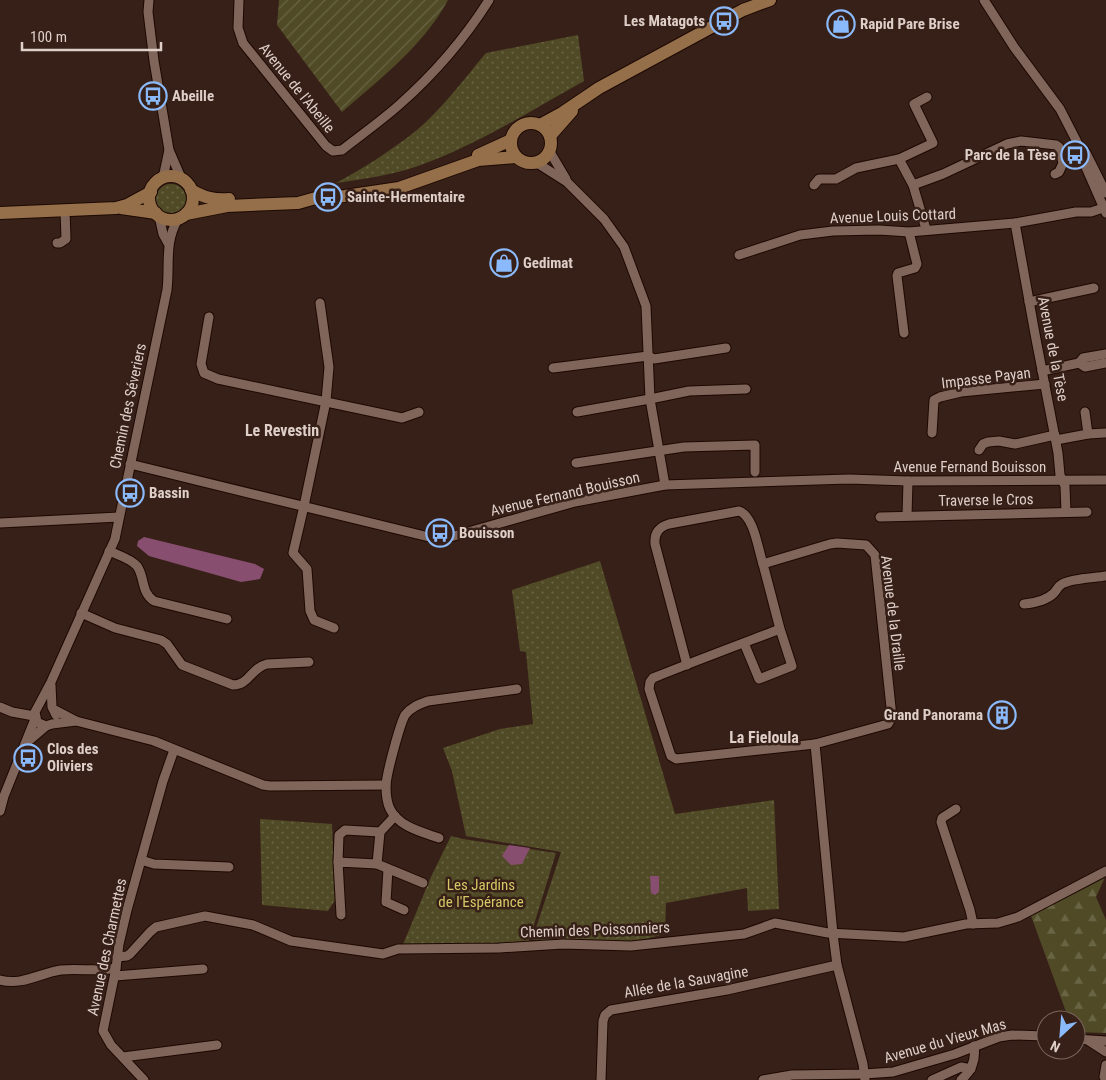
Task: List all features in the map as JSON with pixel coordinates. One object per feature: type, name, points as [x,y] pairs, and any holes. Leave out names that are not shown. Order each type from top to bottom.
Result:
[{"type":"main road","points":[[540,125],[599,88],[751,4],[770,0]]},
{"type":"main road","points":[[550,136],[584,98]]},
{"type":"main road","points":[[375,191],[450,163],[484,154],[511,140],[517,129],[522,125],[534,123],[540,125],[546,129],[552,141],[550,152],[542,160],[537,163],[526,163],[513,152],[511,140]]},
{"type":"main road","points":[[0,213],[116,208],[157,215],[168,220],[227,206],[298,203],[316,198],[399,188],[478,160],[516,156]]},
{"type":"main road","points":[[116,208],[135,202],[150,192],[158,181],[170,176],[182,180],[191,190],[214,200],[298,194],[316,198]]},
{"type":"main road","points":[[182,216],[191,207],[193,198],[191,190]]},
{"type":"main road","points":[[150,192],[150,203],[157,215]]},
{"type":"street","points":[[150,0],[148,12],[154,61],[170,150],[182,180]]},
{"type":"street","name":"Avenue de l'Abeille","points":[[239,0],[238,28],[243,43],[326,146],[333,151],[342,150],[400,104],[443,61],[490,0]]},
{"type":"street","points":[[984,0],[1014,47],[1060,109],[1078,144],[1081,156],[1104,195],[1105,209]]},
{"type":"street","points":[[991,0],[996,18]]},
{"type":"street","points":[[814,185],[819,179],[836,179],[856,168],[899,159],[933,143],[914,104],[927,97]]},
{"type":"street","points":[[913,185],[944,174],[1007,144],[1021,141],[1056,145],[1059,147],[1064,163],[1059,172],[1055,174]]},
{"type":"street","points":[[163,178],[170,150]]},
{"type":"street","points":[[550,152],[567,182]]},
{"type":"street","points":[[899,159],[913,185],[926,229]]},
{"type":"street","points":[[537,163],[567,182],[604,219],[624,247],[646,306],[650,400],[665,485]]},
{"type":"street","name":"Avenue Louis Cottard","points":[[1080,212],[1104,195]]},
{"type":"street","name":"Avenue Louis Cottard","points":[[739,255],[800,235],[833,231],[879,230],[909,232],[926,229],[1015,223],[1105,209]]},
{"type":"street","points":[[57,243],[66,239],[65,210]]},
{"type":"street","name":"Chemin des Séveriers","points":[[0,811],[38,707],[115,539],[167,290],[169,272],[168,243],[157,215]]},
{"type":"street","name":"Chemin des Séveriers","points":[[168,243],[182,216]]},
{"type":"street","name":"Avenue de la Tèse","points":[[1015,223],[1062,481]]},
{"type":"street","points":[[904,333],[897,276],[898,273],[915,268],[917,264],[909,232]]},
{"type":"street","points":[[1029,302],[1094,288]]},
{"type":"street","points":[[320,303],[329,367],[326,402],[293,553],[307,569],[310,611],[314,620],[334,628]]},
{"type":"street","points":[[209,317],[201,364],[204,373],[218,379],[402,418],[419,412]]},
{"type":"street","points":[[553,368],[648,356],[654,359],[726,348]]},
{"type":"street","points":[[1042,371],[1079,363],[1083,358],[1106,354]]},
{"type":"street","points":[[1079,363],[1085,367],[1106,363]]},
{"type":"street","name":"Impasse Payan","points":[[932,433],[934,400],[940,396],[961,392],[1045,384]]},
{"type":"street","points":[[577,412],[650,400],[689,390],[746,389]]},
{"type":"street","points":[[1085,412],[1088,434]]},
{"type":"street","points":[[979,450],[983,444],[988,442],[999,441],[1015,444],[1105,433]]},
{"type":"street","points":[[576,463],[684,447],[754,444],[755,472]]},
{"type":"street","name":"Avenue Fernand Bouisson","points":[[130,464],[429,537],[441,538],[575,502],[665,485],[849,479],[908,481],[1106,480]]},
{"type":"street","points":[[908,481],[908,516]]},
{"type":"street","points":[[1062,481],[1066,512]]},
{"type":"street","points":[[687,665],[655,544],[654,538],[662,526],[739,511],[744,513],[750,520],[792,666],[759,679],[744,643]]},
{"type":"street","name":"Traverse le Cros","points":[[880,517],[1087,512]]},
{"type":"street","points":[[0,522],[119,518]]},
{"type":"street","name":"Avenue de la Draille","points":[[763,564],[837,543],[866,545],[874,555],[892,717],[888,724],[815,744],[676,759],[671,756],[649,689],[653,678],[780,629]]},
{"type":"street","points":[[109,551],[135,564],[139,570],[146,594],[154,601],[228,619]]},
{"type":"street","points":[[1024,604],[1038,603],[1054,594],[1060,585],[1067,582],[1106,576]]},
{"type":"street","points":[[81,613],[115,628],[161,640],[167,644],[182,664],[233,685],[243,683],[260,666],[309,662]]},
{"type":"street","name":"Chemin des Séveriers","points":[[26,743],[56,717],[53,709],[51,682]]},
{"type":"street","points":[[439,838],[411,828],[395,816],[388,802],[386,785],[400,725],[406,714],[417,705],[428,701],[517,689]]},
{"type":"street","points":[[38,707],[45,705],[76,720],[154,741],[256,783],[270,786],[386,785]]},
{"type":"street","points":[[0,707],[34,718],[39,725],[76,720]]},
{"type":"street","points":[[815,744],[833,934],[838,965],[863,1064],[864,1077]]},
{"type":"street","name":"Avenue des Charmettes","points":[[144,1080],[112,1046],[104,1031],[127,910],[163,781],[174,750]]},
{"type":"street","points":[[956,809],[942,818],[941,822],[973,924]]},
{"type":"street","points":[[377,864],[380,832],[395,816]]},
{"type":"street","points":[[341,915],[338,862],[339,835],[345,830],[380,832]]},
{"type":"street","points":[[141,860],[154,864],[229,867]]},
{"type":"street","points":[[338,862],[377,864],[423,883]]},
{"type":"street","points":[[388,869],[386,902],[404,910]]},
{"type":"street","name":"Chemin des Poissonniers","points":[[117,958],[130,954],[156,927],[205,916],[253,925],[291,941],[383,954],[398,949],[499,948],[563,944],[631,946],[744,934],[775,923],[833,934],[904,937],[950,927],[998,923],[1018,917],[1106,871]]},
{"type":"street","name":"Allée de la Sauvagine","points":[[601,1080],[603,1021],[605,1015],[611,1010],[727,990],[838,965]]},
{"type":"street","points":[[0,980],[9,983],[33,979],[58,970],[75,969],[116,972],[204,969]]},
{"type":"street","name":"Avenue du Vieux Mas","points":[[763,1080],[792,1075],[864,1077],[912,1068],[1012,1035],[1036,1036]]},
{"type":"street","points":[[1086,1041],[1106,1040]]},
{"type":"street","points":[[1089,1041],[1106,1052]]},
{"type":"street","points":[[122,1057],[217,1045]]},
{"type":"street","points":[[961,1080],[971,1069],[975,1055],[974,1046]]},
{"type":"street","points":[[1104,1076],[1106,1065]]},
{"type":"street","points":[[932,1080],[961,1067],[971,1069]]},
{"type":"green space","points":[[279,0],[448,0],[438,17],[414,47],[342,112],[277,25]]},
{"type":"green space","points":[[578,35],[584,81],[503,127],[440,158],[398,172],[336,183],[398,145],[417,130],[444,103],[486,53]]},
{"type":"green space","points":[[171,184],[177,185],[185,193],[185,205],[177,213],[171,214],[165,213],[157,205],[156,199],[157,193],[165,185]]},
{"type":"green space","points":[[600,561],[675,814],[774,800],[779,909],[748,911],[747,888],[666,903],[665,934],[633,942],[532,940],[561,852],[466,836],[452,771],[443,748],[500,729],[533,724],[526,652],[520,651],[512,590]]},
{"type":"green space","points":[[260,819],[332,824],[335,900],[328,911],[262,905]]},
{"type":"green space","name":"Les Jardins de l'Espérance","points":[[451,836],[556,853],[528,944],[402,947],[430,879]]},
{"type":"green space","points":[[1106,875],[1096,897],[1106,920],[1106,1033],[1086,1032],[1086,1010],[1065,1010],[1030,913]]},
{"type":"shaded area","points":[[144,537],[255,564],[264,569],[260,579],[241,582],[149,556],[137,546],[138,541]]},
{"type":"shaded area","points":[[509,845],[530,848],[522,864],[511,865],[502,856]]},
{"type":"shaded area","points":[[650,876],[659,876],[659,892],[655,895],[651,893]]},
{"type":"place","name":"Les Matagots","points":[[724,21]]},
{"type":"place","name":"Rapid Pare Brise","points":[[841,24]]},
{"type":"place","name":"Abeille","points":[[153,96]]},
{"type":"place","name":"Parc de la Tèse","points":[[1075,155]]},
{"type":"place","name":"Sainte-Hermentaire","points":[[328,197]]},
{"type":"place","name":"Gedimat","points":[[504,263]]},
{"type":"place","name":"Bassin","points":[[130,493]]},
{"type":"place","name":"Bouisson","points":[[440,533]]},
{"type":"place","name":"Grand Panorama","points":[[1002,715]]},
{"type":"place","name":"Clos des Oliviers","points":[[28,758]]},
{"type":"district","name":"Le Revestin","points":[[282,430]]},
{"type":"district","name":"La Fieloula","points":[[764,737]]}]
